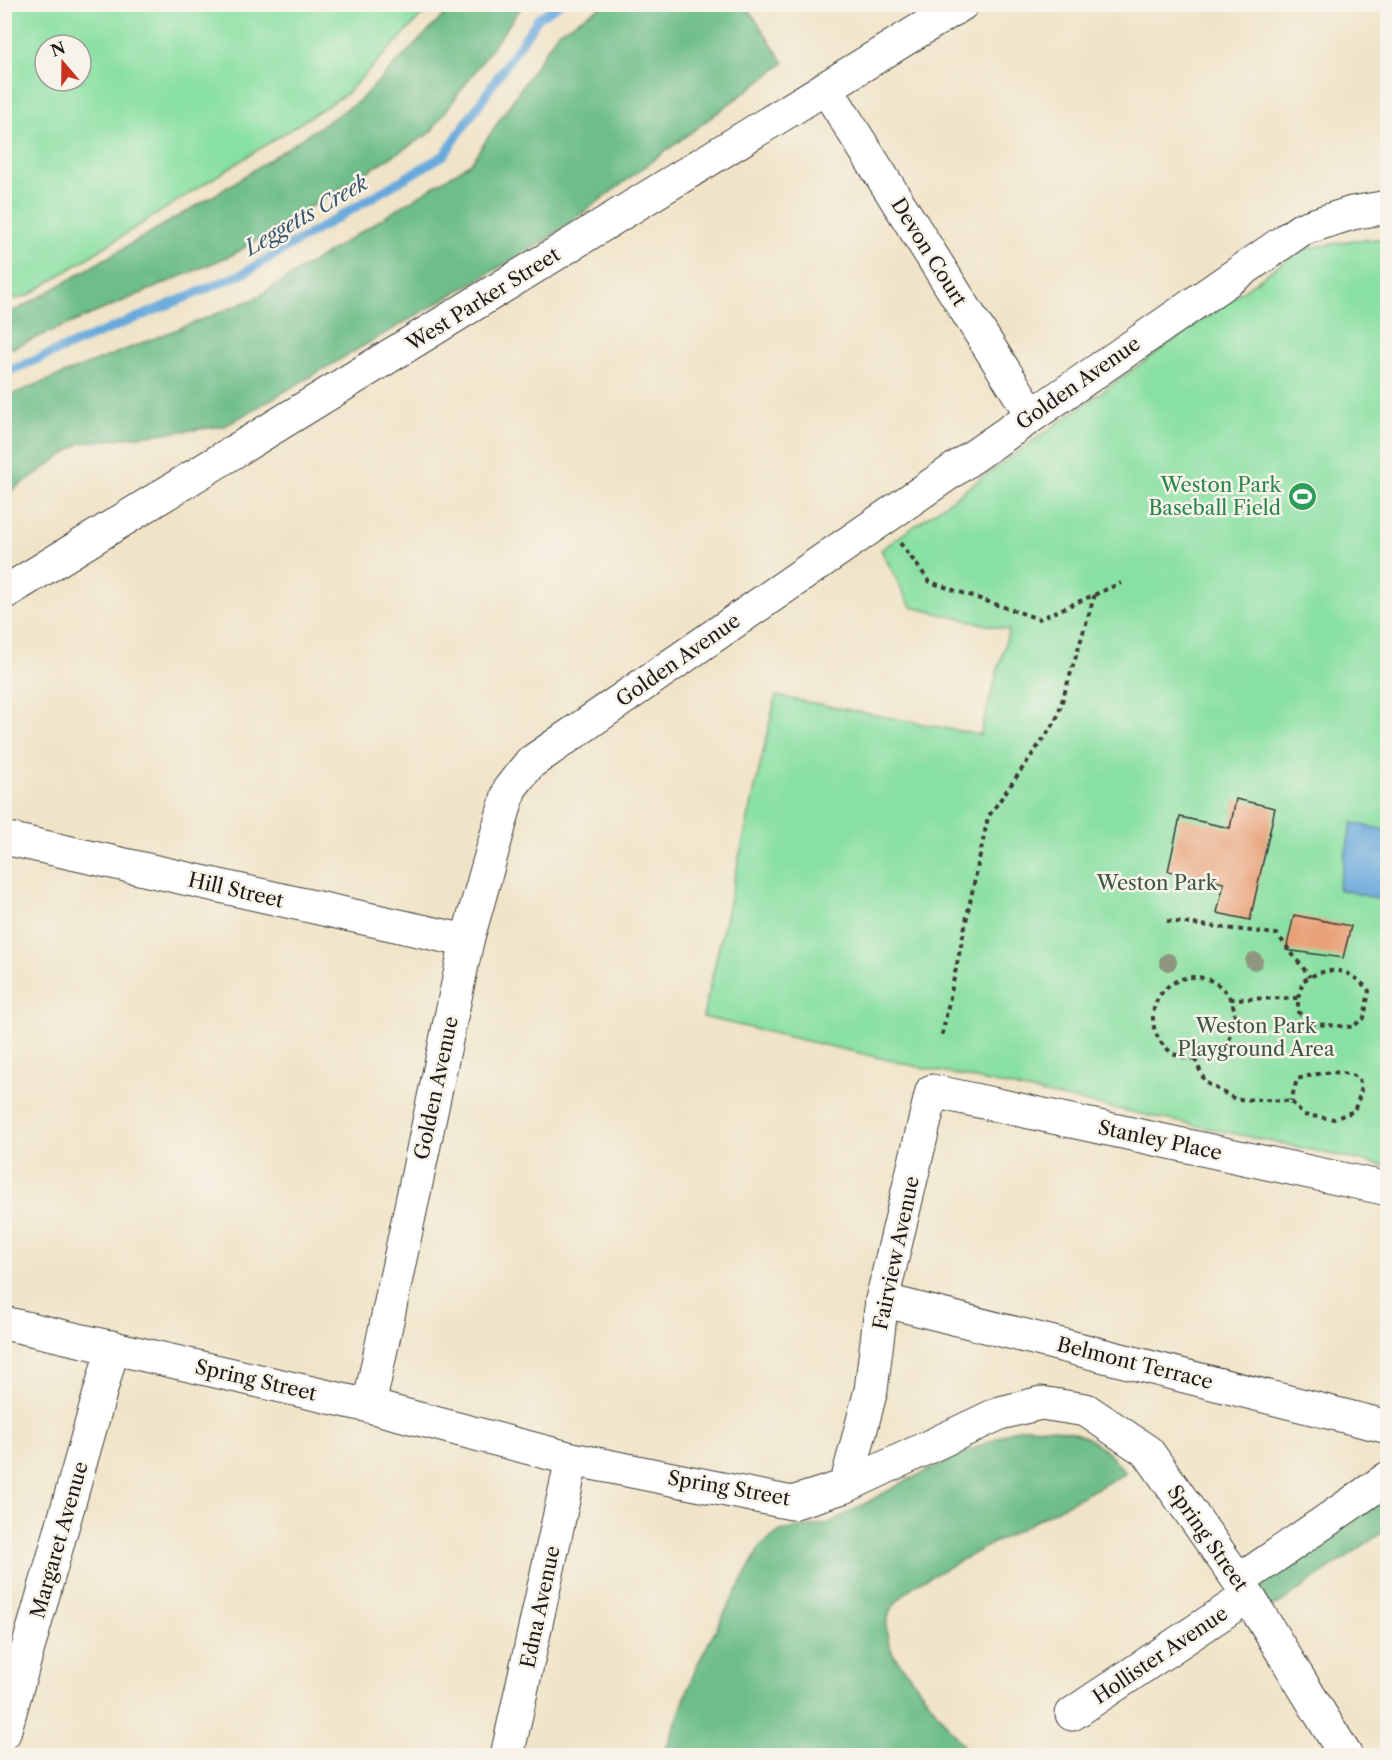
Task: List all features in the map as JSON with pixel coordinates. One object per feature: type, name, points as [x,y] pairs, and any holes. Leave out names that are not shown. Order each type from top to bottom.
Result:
[{"type":"street","name":"West Parker Street","points":[[4,593],[962,4]]},
{"type":"street","name":"Devon Court","points":[[826,88],[1032,415]]},
{"type":"street","name":"Golden Avenue","points":[[369,1406],[467,941],[510,788],[530,763],[1302,229],[1352,213],[1388,207]]},
{"type":"street","name":"Hill Street","points":[[4,838],[467,941]]},
{"type":"street","name":"Stanley Place","points":[[932,1091],[1388,1189]]},
{"type":"street","name":"Fairview Avenue","points":[[846,1486],[872,1390],[882,1300],[932,1091]]},
{"type":"street","name":"Belmont Terrace","points":[[882,1300],[1388,1427]]},
{"type":"street","name":"Spring Street","points":[[4,1323],[369,1406],[573,1459],[792,1503],[846,1486],[1000,1413],[1041,1403],[1086,1410],[1148,1452],[1243,1588],[1346,1755]]},
{"type":"street","name":"Margaret Avenue","points":[[4,1733],[113,1347]]},
{"type":"street","name":"Edna Avenue","points":[[507,1755],[573,1459]]},
{"type":"street","name":"Hollister Avenue","points":[[1072,1714],[1388,1478]]},
{"type":"path","points":[[896,537],[930,582],[1039,619],[1121,583]]},
{"type":"path","points":[[942,1035],[988,817],[1056,721],[1095,594]]},
{"type":"path","points":[[1167,921],[1277,934],[1310,977]]},
{"type":"path","points":[[1321,971],[1348,972],[1358,979],[1369,992],[1364,1018],[1352,1027],[1315,1024],[1298,1012],[1298,998],[1303,981],[1321,971]]},
{"type":"path","points":[[1188,977],[1202,977],[1215,982],[1230,999],[1235,1018],[1233,1031],[1226,1044],[1215,1053],[1195,1059],[1174,1055],[1164,1047],[1156,1037],[1152,1011],[1156,999],[1164,988],[1188,977]]},
{"type":"path","points":[[1230,999],[1298,998]]},
{"type":"path","points":[[1195,1059],[1205,1082],[1235,1099],[1291,1101],[1303,1115],[1334,1119],[1354,1111],[1361,1092],[1359,1078],[1345,1071],[1321,1072],[1298,1079],[1291,1101]]},
{"type":"green space","points":[[5,4],[432,4],[346,94],[29,295],[5,302]]},
{"type":"green space","points":[[454,5],[523,5],[430,133],[234,254],[5,351],[5,313],[19,309],[220,192],[359,101]]},
{"type":"green space","points":[[604,5],[746,5],[784,63],[546,240],[225,426],[81,443],[5,495],[5,397],[254,299],[471,163],[558,32]]},
{"type":"green space","name":"Weston Park","points":[[1387,239],[1387,1166],[919,1067],[703,1017],[776,696],[980,735],[1009,630],[911,607],[881,550],[1300,250],[1354,240]]},
{"type":"green space","points":[[1028,1427],[1060,1430],[1084,1436],[1104,1450],[1126,1473],[916,1584],[893,1607],[887,1623],[886,1632],[893,1654],[970,1755],[664,1755],[697,1665],[760,1547],[780,1531],[830,1523],[904,1482],[1013,1430]]},
{"type":"green space","points":[[1387,1496],[1387,1529],[1271,1609],[1254,1581]]},
{"type":"water","points":[[1352,823],[1387,830],[1387,901],[1338,889]]},
{"type":"building","points":[[1236,799],[1275,808],[1250,920],[1217,913],[1224,883],[1168,871],[1180,817],[1230,828]]},
{"type":"building","points":[[1294,915],[1351,926],[1343,958],[1286,950]]},
{"type":"waterway","name":"Leggetts Creek","points":[[4,373],[242,274],[444,155],[539,17],[560,4]]},
{"type":"place","name":"Weston Park Baseball Field","points":[[1302,497]]},
{"type":"park label","name":"Weston Park Playground Area","points":[[1256,1038]]}]
